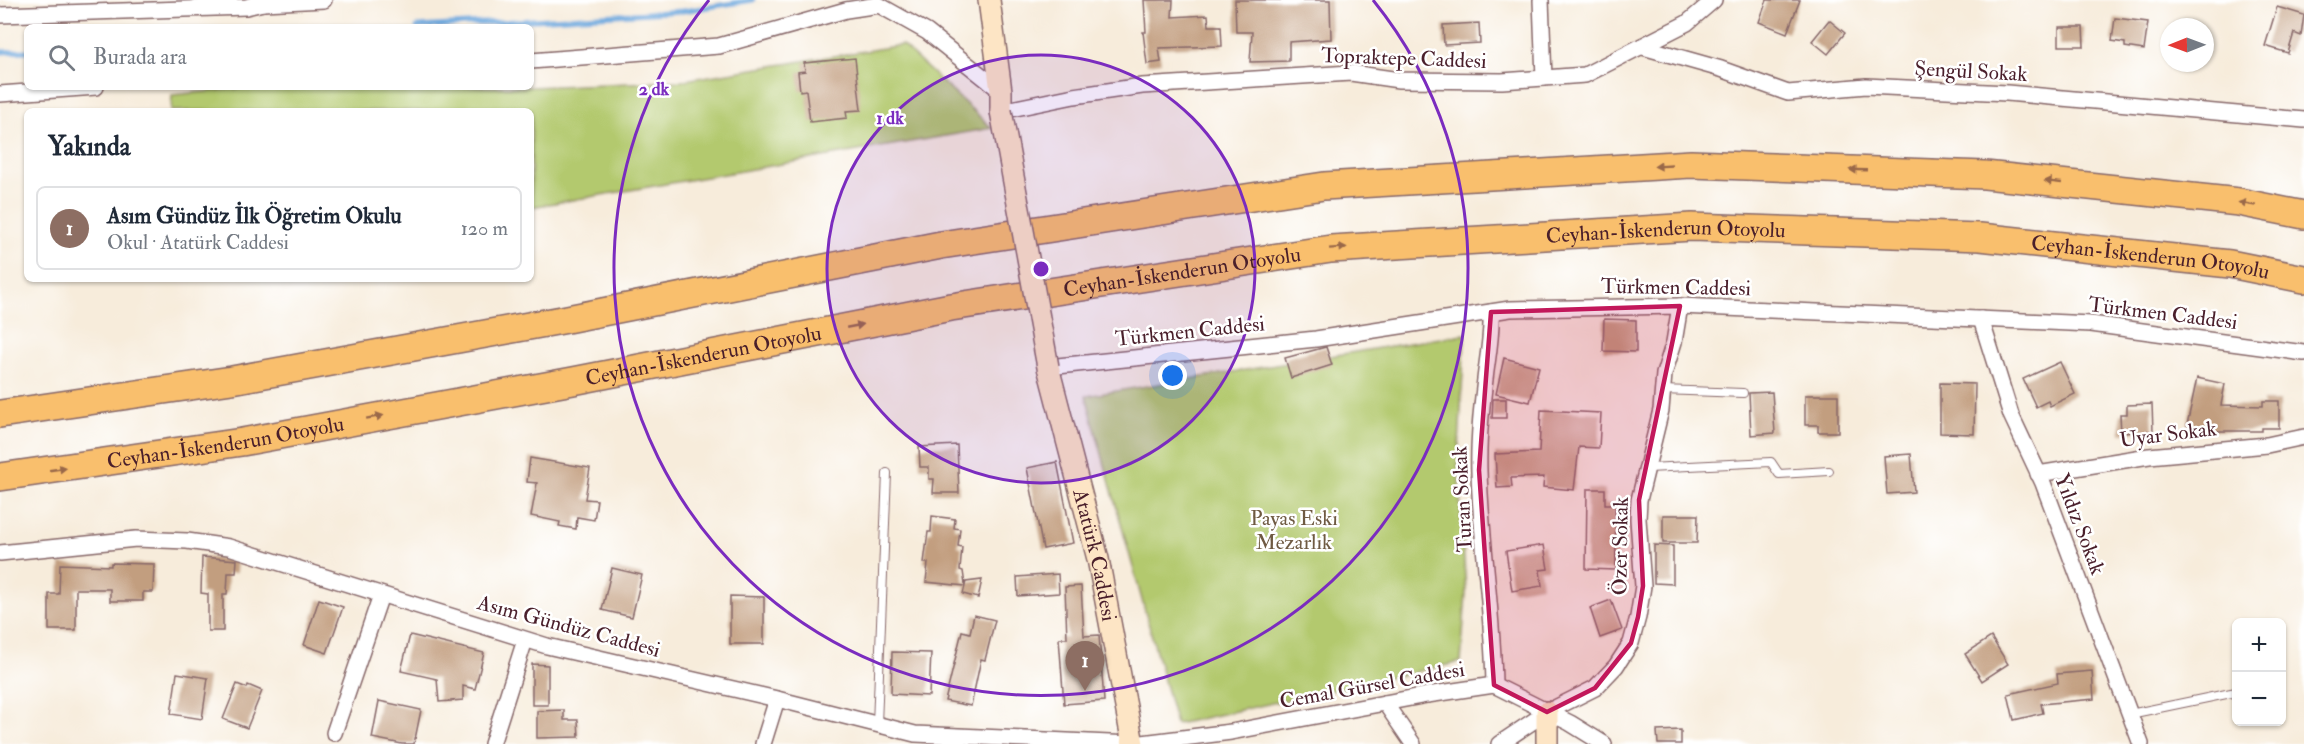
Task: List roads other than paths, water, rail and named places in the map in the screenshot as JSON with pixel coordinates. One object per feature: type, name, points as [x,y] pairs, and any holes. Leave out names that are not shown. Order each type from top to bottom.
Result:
[{"type":"highway","points":[[0,414],[256,376],[562,320],[941,245],[1324,186],[1691,164],[1984,175],[2240,202],[2304,215]]},
{"type":"highway","name":"Ceyhan-İskenderun Otoyolu","points":[[0,477],[276,435],[573,381],[951,307],[1330,249],[1692,227],[1980,237],[2230,264],[2304,279]]},
{"type":"street","points":[[0,15],[246,7],[263,1],[324,0]]},
{"type":"street","name":"Atatürk Caddesi","points":[[989,0],[1001,101],[1048,367],[1098,559],[1133,744]]},
{"type":"street","points":[[1542,0],[1544,78]]},
{"type":"street","name":"Topraktepe Caddesi","points":[[1001,101],[1074,96],[1142,86],[1352,73],[1399,80],[1502,81],[1585,75],[1687,23],[1714,0]]},
{"type":"street","points":[[534,61],[719,46],[844,5],[879,5],[927,32],[1001,101]]},
{"type":"street","name":"Şengül Sokak","points":[[1642,47],[1721,69],[1788,93],[1866,86],[2007,93],[2304,120]]},
{"type":"street","points":[[0,94],[55,90]]},
{"type":"street","name":"Türkmen Caddesi","points":[[1048,367],[1316,339],[1510,309],[1680,306],[2091,324],[2304,353]]},
{"type":"street","name":"Özer Sokak","points":[[1499,744],[1547,712],[1595,688],[1616,666],[1631,643],[1643,586],[1638,519],[1643,481],[1661,410],[1664,374],[1674,342],[1680,306]]},
{"type":"street","name":"Turan Sokak","points":[[1491,312],[1492,337],[1486,368],[1479,470],[1483,534],[1494,634],[1494,685]]},
{"type":"street","name":"Yıldız Sokak","points":[[1981,319],[2011,415],[2038,474],[2141,744]]},
{"type":"street","name":"Uyar Sokak","points":[[2038,474],[2149,456],[2267,445],[2304,437]]},
{"type":"street","name":"Asım Gündüz Caddesi","points":[[0,553],[136,539],[187,541],[229,548],[525,640],[877,724],[915,739],[1133,744]]},
{"type":"street","points":[[334,734],[381,595]]},
{"type":"street","points":[[492,744],[525,640]]},
{"type":"street","name":"Cemal Gürsel Caddesi","points":[[1133,744],[1231,732],[1494,685],[1570,723],[1604,744]]},
{"type":"street","points":[[764,744],[777,699]]},
{"type":"street","points":[[1385,703],[1413,744]]},
{"type":"street","points":[[1547,712],[1548,744]]},
{"type":"lane","points":[[1662,390],[1743,393]]},
{"type":"lane","points":[[1648,468],[1771,462],[1779,474],[1829,471]]},
{"type":"lane","points":[[877,724],[886,473]]},
{"type":"lane","points":[[2130,714],[2232,693]]},
{"type":"waterway","points":[[467,24],[683,11],[753,0]]},
{"type":"waterway","points":[[0,52],[24,51]]},
{"type":"place","name":"Asım Gündüz İlk Öğretim Okulu","points":[[1085,691]]},
{"type":"park label","name":"Payas Eski Mezarlık","points":[[1294,530]]}]
